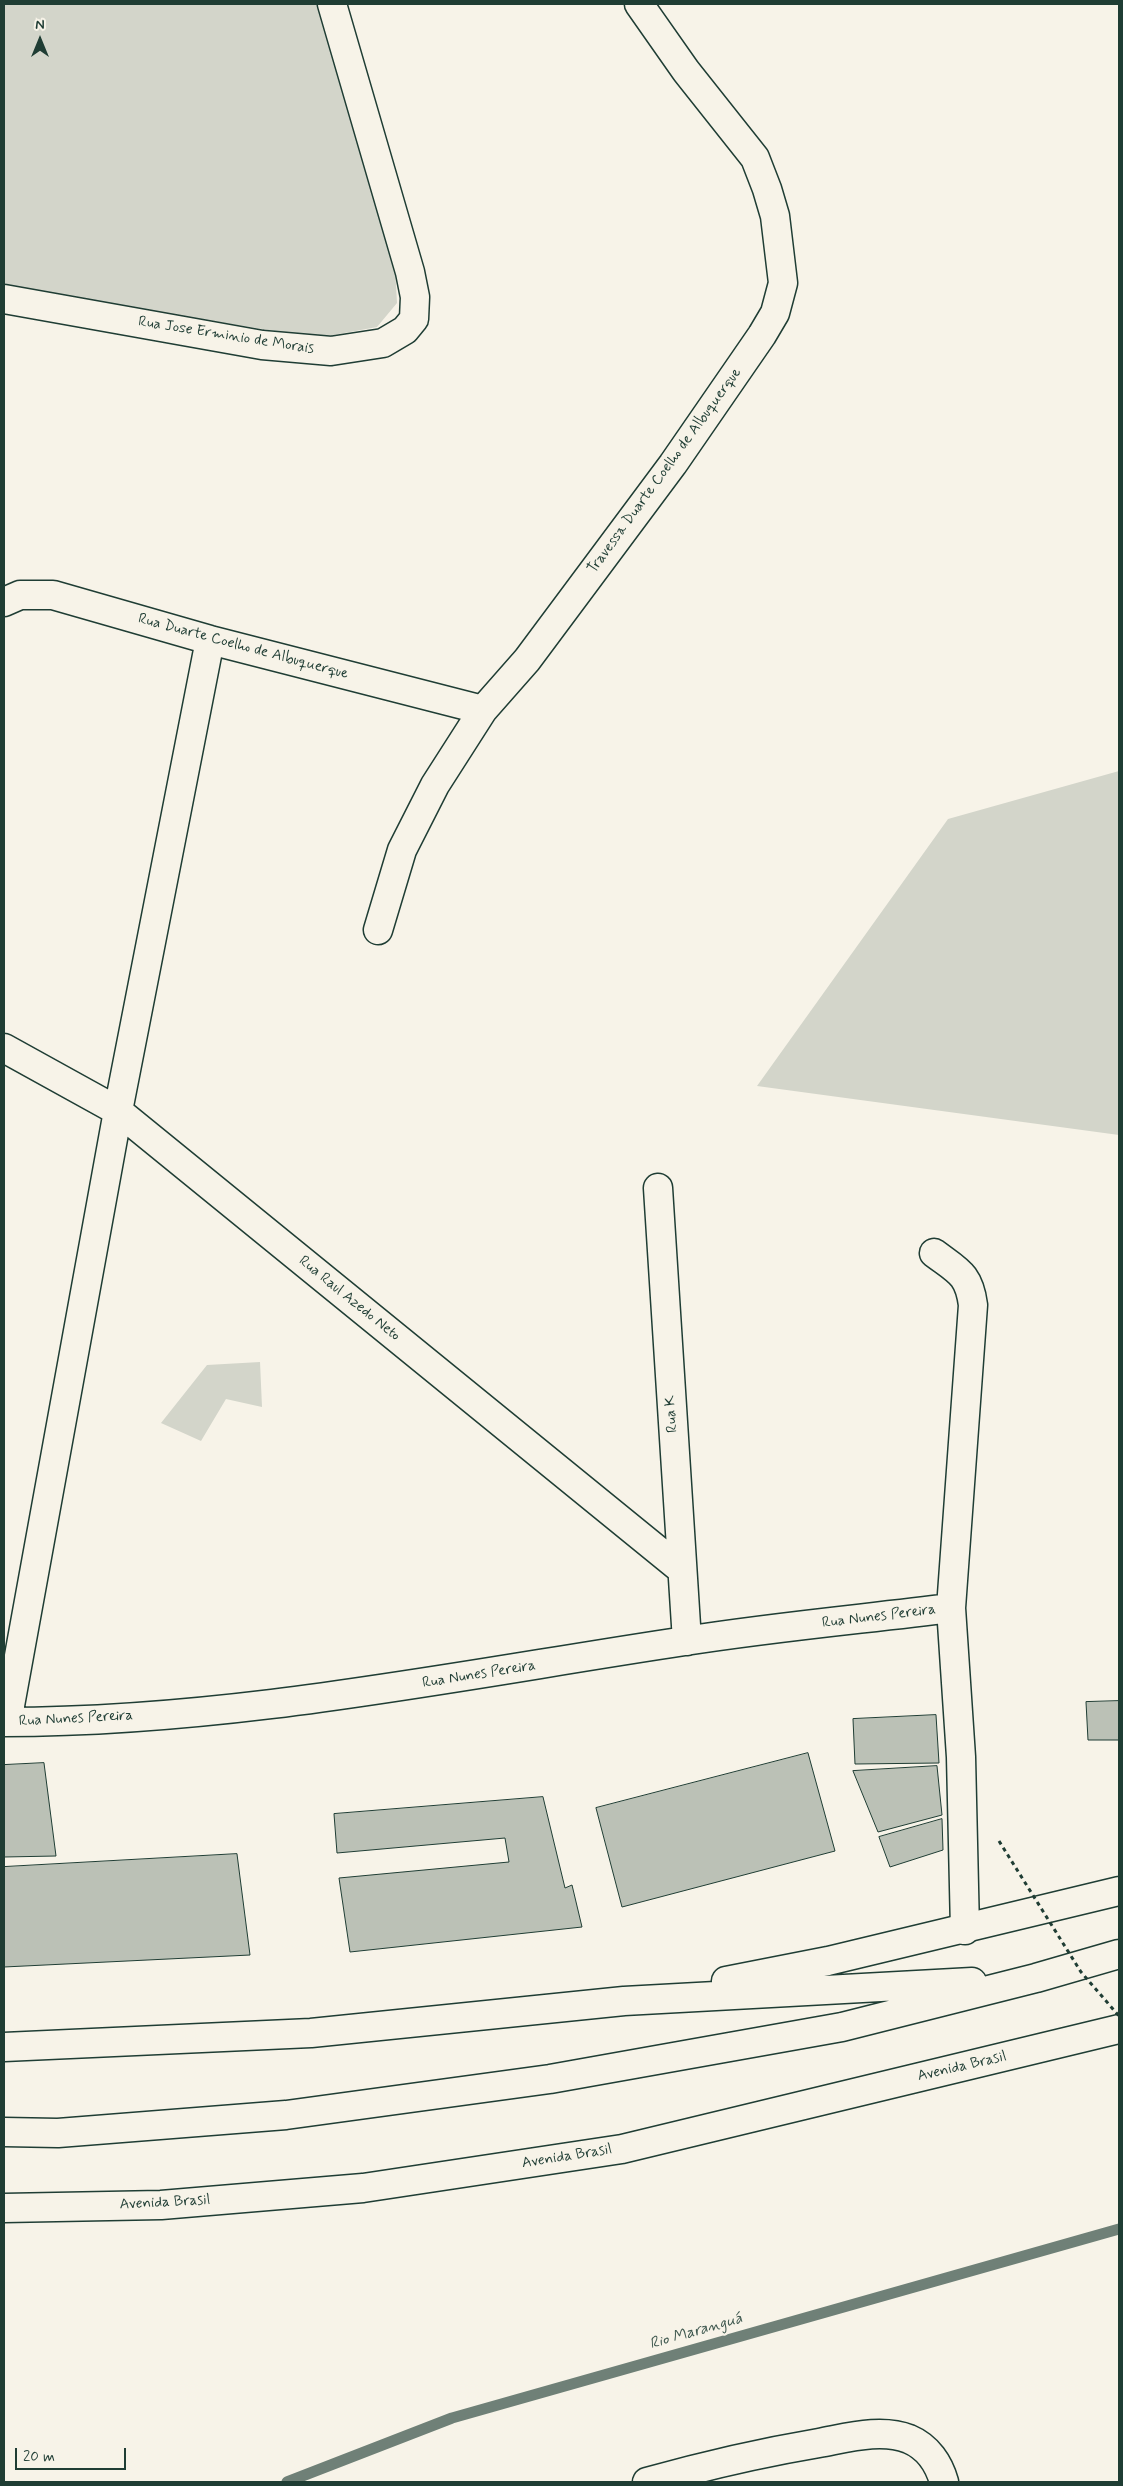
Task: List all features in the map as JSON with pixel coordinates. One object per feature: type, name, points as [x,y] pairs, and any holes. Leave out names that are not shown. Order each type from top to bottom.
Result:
[{"type":"main road","name":"Rua Jose Erminio de Morais","points":[[4,299],[262,345],[332,351],[383,343],[405,330],[414,319],[415,296],[410,272],[332,4]]},
{"type":"main road","name":"Travessa Duarte Coelho de Albuquerque","points":[[378,930],[402,850],[436,785],[484,710],[527,660],[673,464],[762,335],[775,313],[783,283],[775,216],[755,158],[686,71],[639,4]]},
{"type":"main road","name":"Rua Duarte Coelho de Albuquerque","points":[[4,602],[20,595],[53,595],[210,640],[484,710]]},
{"type":"main road","points":[[5,1722],[118,1111],[210,640]]},
{"type":"main road","name":"Rua Raul Azedo Neto","points":[[4,1048],[118,1111],[682,1570]]},
{"type":"main road","name":"Rua K","points":[[658,1188],[687,1640]]},
{"type":"main road","points":[[934,1253],[960,1273],[970,1287],[972,1305],[951,1608],[960,1757],[965,1930]]},
{"type":"main road","name":"Rua Nunes Pereira","points":[[5,1722],[162,1715],[405,1687],[687,1640],[951,1608]]},
{"type":"main road","points":[[624,2001],[828,1961],[965,1930],[1119,1891]]},
{"type":"main road","points":[[4,2132],[58,2132],[286,2115],[550,2079],[842,2027],[1036,1978],[1119,1954]]},
{"type":"main road","points":[[4,2047],[311,2033],[624,2001],[1036,1978]]},
{"type":"main road","name":"Avenida Brasil","points":[[4,2208],[161,2205],[364,2188],[622,2148],[1119,2029]]},
{"type":"main road","points":[[647,2482],[711,2464],[866,2435],[894,2436],[910,2440],[926,2450],[940,2468],[944,2482]]},
{"type":"path","points":[[999,1841],[1081,1972],[1119,2016]]},
{"type":"shaded area","points":[[4,4],[318,4],[394,248],[397,303],[377,327],[317,338],[4,287]]},
{"type":"shaded area","points":[[1119,771],[1119,1135],[757,1086],[948,819]]},
{"type":"shaded area","points":[[260,1362],[262,1407],[226,1399],[201,1441],[161,1423],[207,1365]]},
{"type":"building","points":[[1119,1701],[1119,1740],[1088,1740],[1086,1702]]},
{"type":"building","points":[[936,1715],[939,1763],[855,1764],[853,1719]]},
{"type":"building","points":[[808,1753],[835,1851],[622,1907],[596,1808]]},
{"type":"building","points":[[44,1763],[56,1856],[4,1857],[4,1765]]},
{"type":"building","points":[[937,1766],[942,1815],[878,1832],[853,1771]]},
{"type":"building","points":[[543,1797],[565,1888],[572,1885],[582,1927],[350,1952],[339,1878],[509,1862],[505,1838],[337,1853],[334,1814]]},
{"type":"building","points":[[942,1819],[943,1850],[890,1867],[879,1837]]},
{"type":"building","points":[[237,1854],[250,1955],[4,1967],[4,1867]]},
{"type":"waterway","name":"Rio Maranguá","points":[[287,2482],[452,2418],[1119,2229]]}]
